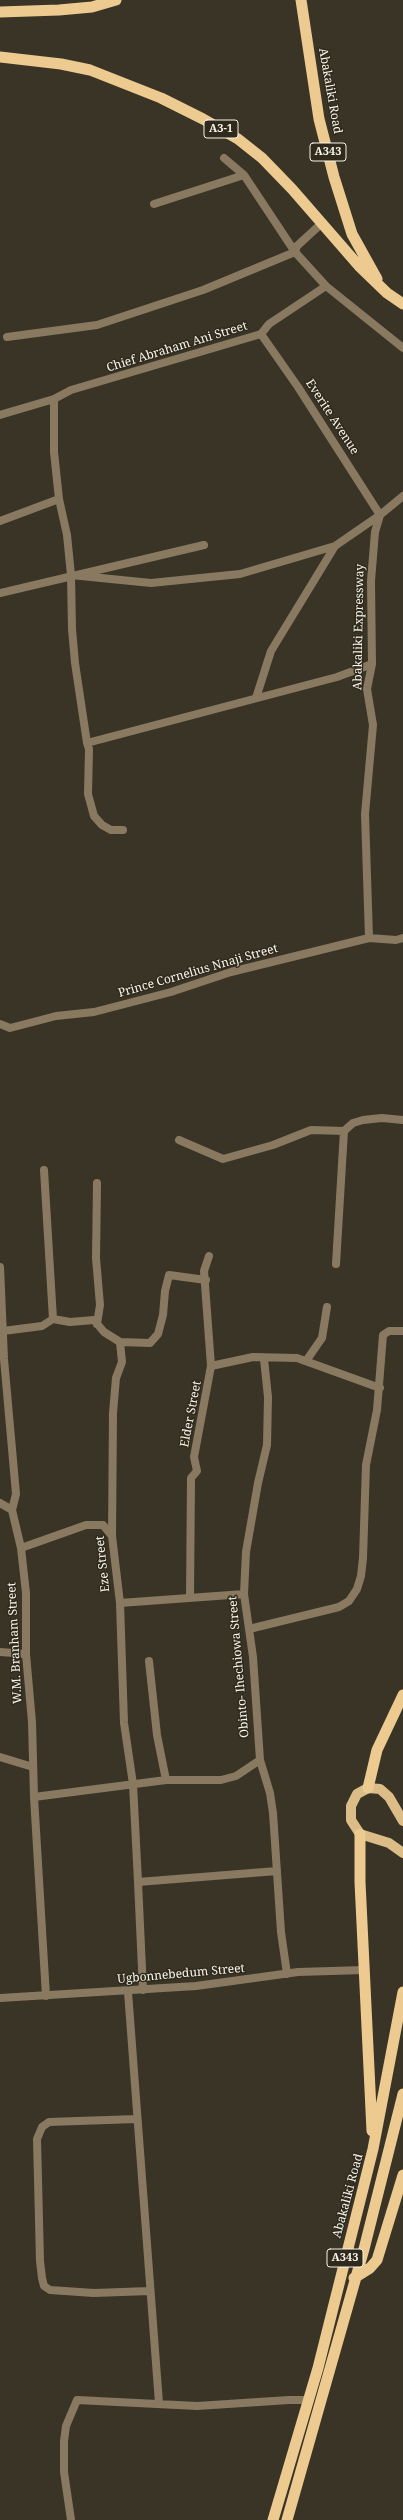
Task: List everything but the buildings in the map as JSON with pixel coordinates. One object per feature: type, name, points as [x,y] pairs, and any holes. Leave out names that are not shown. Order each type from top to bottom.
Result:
[{"type":"highway","points":[[0,12],[59,10],[92,7],[116,0]]},
{"type":"highway","name":"Abakaliki Road","points":[[302,0],[319,119],[346,219],[359,248],[387,293]]},
{"type":"highway","name":"A3-1","points":[[0,57],[48,62],[90,70],[144,91],[203,118],[238,139],[262,158],[322,223],[359,266],[387,293]]},
{"type":"highway","name":"A343","points":[[387,293],[403,304]]},
{"type":"highway","points":[[368,1788],[376,1750],[403,1695]]},
{"type":"highway","points":[[360,1834],[364,1970],[374,2149]]},
{"type":"highway","name":"Abakaliki Road","points":[[273,2520],[309,2400],[374,2149],[403,1992]]},
{"type":"highway","name":"A343","points":[[287,2520],[356,2279],[403,2094]]},
{"type":"highway","points":[[341,2274],[356,2279],[378,2260],[403,2175]]},
{"type":"main road","points":[[403,1821],[389,1797],[380,1789],[368,1788],[357,1794],[351,1806],[351,1820],[360,1834],[389,1843],[403,1853]]},
{"type":"street","points":[[224,158],[244,174],[295,252],[326,286],[403,348]]},
{"type":"street","points":[[154,204],[244,174]]},
{"type":"street","points":[[295,252],[296,246],[322,223]]},
{"type":"street","points":[[7,337],[97,325],[203,290],[295,252]]},
{"type":"street","name":"Chief Abraham Ani Street","points":[[0,415],[54,399],[71,390],[261,334],[269,324],[326,286]]},
{"type":"street","name":"Everite Avenue","points":[[261,334],[298,387],[380,515]]},
{"type":"street","points":[[54,399],[54,452],[59,499],[67,535],[72,575],[72,629],[88,743],[88,794],[94,816],[102,826],[111,830],[123,830]]},
{"type":"street","points":[[72,575],[158,583],[240,574],[335,546],[380,515],[403,496]]},
{"type":"street","points":[[0,521],[59,499]]},
{"type":"street","name":"Abakaliki Expressway","points":[[369,938],[365,814],[373,725],[367,690],[372,664],[371,581],[375,532],[380,515]]},
{"type":"street","points":[[0,594],[72,575],[204,545]]},
{"type":"street","points":[[256,698],[272,651],[335,546]]},
{"type":"street","points":[[88,743],[337,677],[372,664]]},
{"type":"street","name":"Prince Cornelius Nnaji Street","points":[[1,1025],[10,1028],[56,1016],[94,1012],[171,992],[231,972],[369,938],[403,938]]},
{"type":"street","points":[[179,1140],[223,1158],[273,1144],[311,1130],[344,1131],[353,1123],[362,1120],[382,1118],[403,1120]]},
{"type":"street","points":[[336,1264],[344,1131]]},
{"type":"street","points":[[44,1170],[53,1319]]},
{"type":"street","points":[[97,1183],[96,1258],[100,1305],[97,1324]]},
{"type":"street","name":"Elder Street","points":[[190,1598],[191,1478],[197,1472],[194,1457],[211,1366],[206,1280],[204,1271],[209,1256]]},
{"type":"street","name":"W.M. Branham Street","points":[[0,1267],[3,1331],[2,1359],[16,1494],[12,1510],[21,1548],[26,1593],[26,1654],[34,1767],[34,1797],[46,1996]]},
{"type":"street","points":[[3,1331],[42,1326],[53,1319],[70,1322],[94,1320],[104,1332],[120,1342],[150,1343],[155,1338],[163,1315],[165,1291],[169,1275],[206,1280]]},
{"type":"street","points":[[306,1361],[322,1338],[328,1308]]},
{"type":"street","points":[[250,1629],[339,1607],[349,1601],[357,1589],[362,1564],[366,1465],[380,1388],[383,1335],[389,1330],[403,1331]]},
{"type":"street","name":"Eze Street","points":[[120,1342],[122,1362],[116,1378],[113,1413],[112,1536],[120,1603],[124,1722],[133,1784],[143,1990]]},
{"type":"street","points":[[211,1366],[253,1357],[264,1359],[297,1358],[380,1388]]},
{"type":"street","name":"Obinto- Ihechiowa Street","points":[[264,1359],[268,1397],[267,1444],[258,1483],[246,1552],[244,1594],[250,1629],[256,1686],[260,1760],[270,1793],[281,1932],[287,1974]]},
{"type":"street","points":[[0,1504],[12,1510]]},
{"type":"street","points":[[21,1548],[86,1525],[103,1525],[112,1536]]},
{"type":"street","points":[[120,1603],[244,1594]]},
{"type":"street","points":[[0,1652],[26,1654]]},
{"type":"street","points":[[149,1661],[157,1735],[166,1780]]},
{"type":"street","points":[[0,1757],[34,1767]]},
{"type":"street","points":[[34,1797],[166,1780],[221,1780],[236,1776],[260,1760]]},
{"type":"street","points":[[138,1882],[276,1871]]},
{"type":"street","name":"Ugbonnebedum Street","points":[[0,1998],[128,1992],[196,1986],[287,1974],[364,1970]]},
{"type":"street","points":[[128,1992],[159,2403]]},
{"type":"street","points":[[137,2119],[49,2122],[42,2127],[37,2139],[41,2267],[44,2286],[50,2290],[94,2293],[150,2291]]},
{"type":"street","points":[[71,2520],[64,2472],[64,2441],[66,2426],[77,2400],[197,2406],[309,2400]]}]
